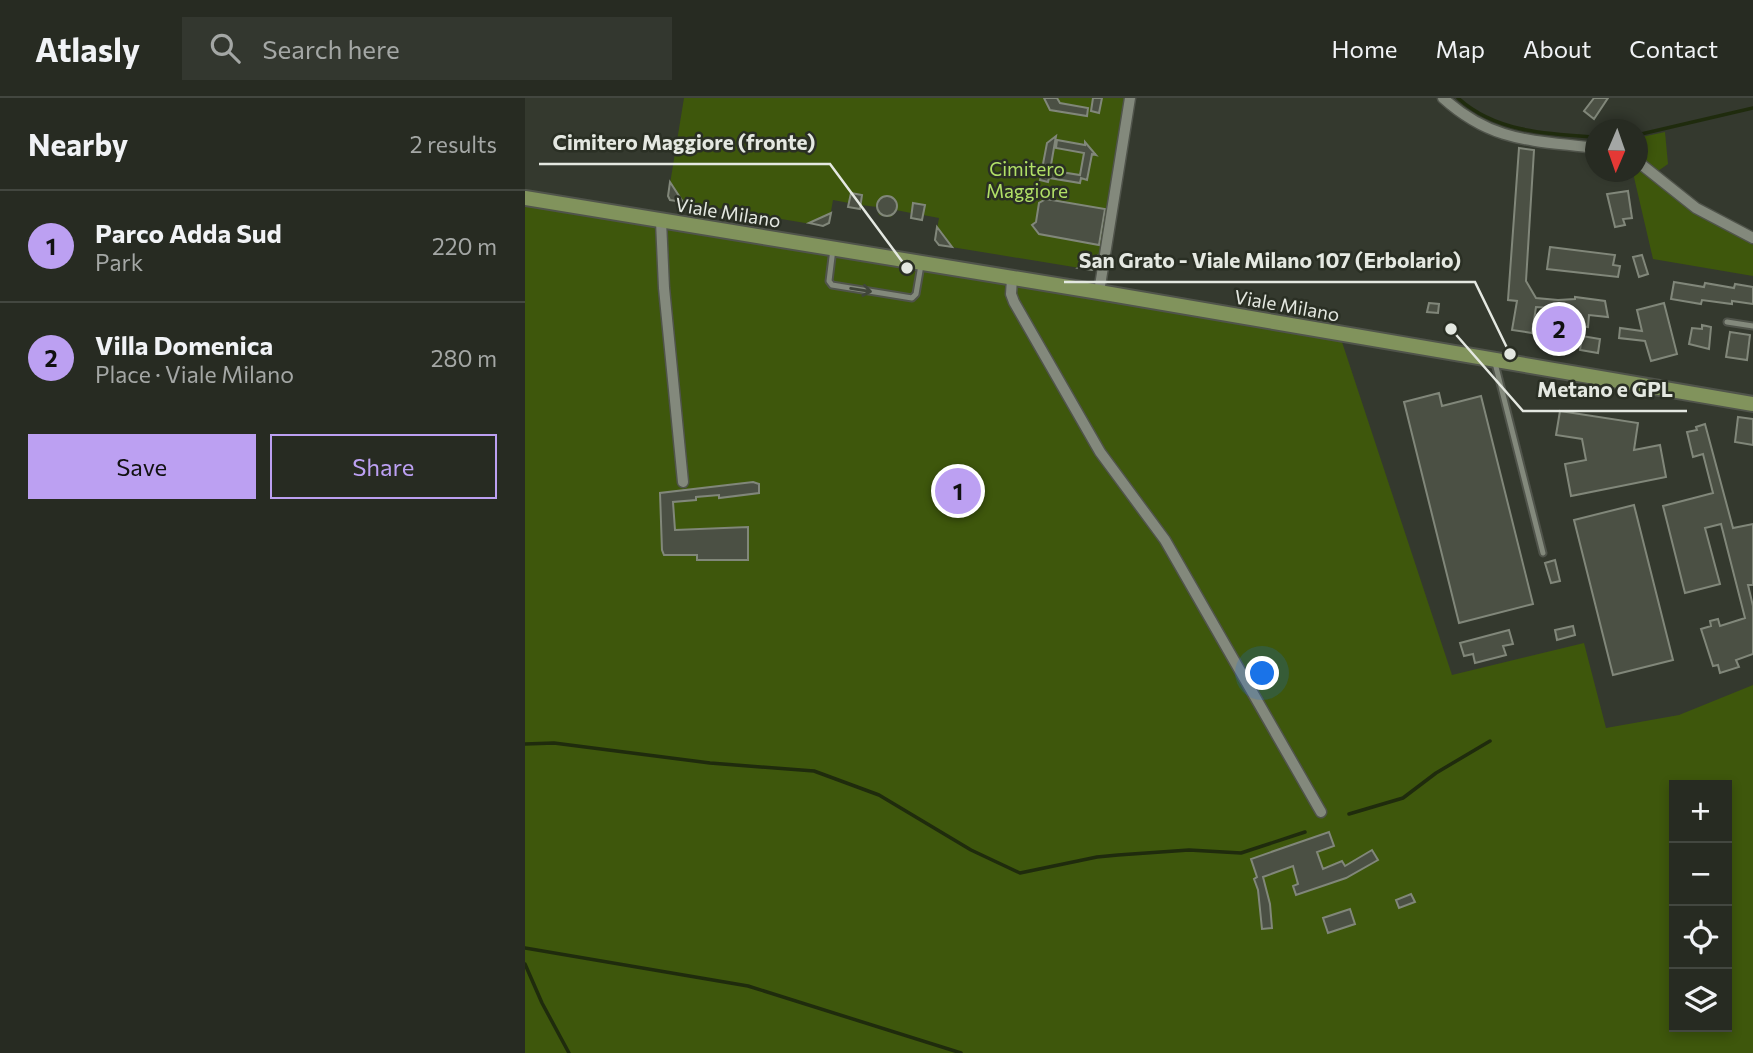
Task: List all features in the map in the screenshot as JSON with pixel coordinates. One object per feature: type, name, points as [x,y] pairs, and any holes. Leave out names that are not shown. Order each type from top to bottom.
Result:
[{"type":"street","points":[[1100,292],[1130,98]]},
{"type":"street","points":[[1443,98],[1487,129],[1514,137],[1585,147]]},
{"type":"street","points":[[1648,170],[1696,208],[1753,238]]},
{"type":"street","name":"Viale Milano","points":[[525,198],[1100,292],[1753,404]]},
{"type":"street","points":[[661,220],[664,288],[683,482]]},
{"type":"street","points":[[1012,278],[1011,294],[1014,302],[1080,418],[1100,452],[1165,540],[1321,813]]},
{"type":"lane","points":[[833,249],[830,284],[909,298],[916,294],[921,263]]},
{"type":"lane","points":[[1727,322],[1753,326]]},
{"type":"lane","points":[[1494,360],[1543,554]]},
{"type":"green space","name":"Cimitero Maggiore","points":[[684,98],[1126,98],[1097,267],[1092,270],[939,245],[935,240],[939,218],[923,215],[922,220],[911,218],[911,213],[896,210],[891,217],[879,215],[877,207],[861,205],[860,209],[848,207],[849,203],[833,200],[829,223],[823,226],[670,200],[668,196]]},
{"type":"green space","points":[[1665,132],[1668,164],[1658,171],[1648,164],[1648,136]]},
{"type":"green space","points":[[1648,175],[1689,209],[1753,245],[1753,276],[1653,259],[1635,182],[1648,182]]},
{"type":"green space","points":[[525,204],[1341,339],[1452,675],[1584,643],[1606,728],[1679,715],[1753,685],[1753,1053],[525,1053]]},
{"type":"building","points":[[1044,98],[1057,98],[1060,103],[1088,108],[1087,116],[1050,110]]},
{"type":"building","points":[[1093,98],[1102,98],[1099,113],[1091,111]]},
{"type":"building","points":[[1594,98],[1608,98],[1594,119],[1584,111]]},
{"type":"building","points":[[1056,136],[1051,165],[1055,171],[1080,175],[1084,153],[1056,148],[1057,140],[1085,145],[1085,142],[1096,155],[1092,154],[1087,180],[1081,178],[1080,183],[1049,178],[1048,182],[1040,180],[1042,171],[1039,167],[1043,164],[1047,143]]},
{"type":"building","points":[[1519,148],[1534,150],[1526,281],[1536,298],[1558,300],[1575,297],[1605,301],[1608,317],[1589,315],[1588,327],[1567,324],[1565,338],[1551,336],[1556,308],[1536,307],[1532,333],[1512,330],[1517,301],[1508,300]]},
{"type":"building","points":[[670,182],[683,202],[670,200]]},
{"type":"building","points":[[1628,191],[1632,218],[1623,219],[1625,225],[1615,227],[1607,194]]},
{"type":"building","points":[[851,193],[862,195],[860,209],[848,207]]},
{"type":"building","points":[[887,196],[894,199],[897,206],[894,213],[887,216],[880,213],[877,206],[880,199]]},
{"type":"building","points":[[1046,199],[1105,209],[1099,245],[1039,234],[1032,225],[1036,222],[1039,203]]},
{"type":"building","points":[[913,203],[925,205],[922,220],[911,218]]},
{"type":"building","points":[[831,213],[829,223],[823,226],[809,223]]},
{"type":"building","points":[[937,227],[952,247],[939,245],[935,240]]},
{"type":"building","points":[[1550,247],[1615,255],[1613,265],[1620,266],[1618,277],[1547,269]]},
{"type":"building","points":[[1642,255],[1648,274],[1639,277],[1633,257]]},
{"type":"building","points":[[1097,256],[1092,270],[1078,268]]},
{"type":"building","points":[[1674,282],[1704,287],[1705,283],[1734,288],[1735,284],[1753,287],[1753,304],[1702,300],[1701,304],[1671,299]]},
{"type":"building","points":[[1429,303],[1439,304],[1438,313],[1427,312]]},
{"type":"building","points":[[1664,303],[1677,354],[1651,361],[1645,341],[1619,338],[1620,328],[1642,331],[1637,310]]},
{"type":"building","points":[[1702,325],[1711,327],[1709,349],[1689,344],[1692,328],[1702,329]]},
{"type":"building","points":[[1730,332],[1750,335],[1747,360],[1726,357]]},
{"type":"building","points":[[1582,336],[1600,339],[1598,353],[1580,350]]},
{"type":"building","points":[[1439,393],[1442,406],[1481,396],[1533,604],[1459,623],[1404,402]]},
{"type":"building","points":[[1560,411],[1638,423],[1634,450],[1660,445],[1666,477],[1571,496],[1565,464],[1586,460],[1582,439],[1556,435]]},
{"type":"building","points":[[1738,417],[1753,419],[1753,445],[1735,442]]},
{"type":"building","points":[[1705,424],[1733,528],[1753,524],[1753,585],[1748,585],[1753,606],[1753,654],[1736,660],[1739,667],[1720,673],[1718,665],[1713,666],[1701,629],[1711,626],[1710,621],[1718,619],[1720,626],[1745,618],[1721,524],[1705,528],[1720,584],[1685,593],[1663,506],[1713,493],[1703,454],[1693,457],[1687,432],[1697,430],[1696,427]]},
{"type":"building","points":[[753,482],[759,484],[759,493],[719,498],[719,495],[696,497],[696,500],[673,502],[675,530],[748,527],[748,560],[697,560],[697,555],[664,555],[660,493]]},
{"type":"building","points":[[1634,505],[1673,660],[1613,675],[1574,520]]},
{"type":"building","points":[[1555,560],[1560,581],[1551,583],[1545,563]]},
{"type":"building","points":[[1573,626],[1575,635],[1557,640],[1555,630]]},
{"type":"building","points":[[1509,630],[1513,644],[1503,646],[1506,655],[1475,663],[1473,654],[1464,656],[1460,643]]},
{"type":"building","points":[[1329,832],[1334,846],[1317,852],[1323,869],[1342,861],[1345,866],[1372,850],[1378,860],[1346,878],[1296,895],[1293,886],[1298,884],[1293,866],[1263,877],[1270,904],[1272,928],[1262,929],[1258,890],[1254,879],[1257,877],[1251,859]]},
{"type":"building","points":[[1411,894],[1415,902],[1399,908],[1396,900]]},
{"type":"building","points":[[1350,909],[1355,924],[1328,933],[1323,918]]},
{"type":"waterway","points":[[1458,98],[1488,118],[1505,124],[1540,132],[1585,136]]},
{"type":"waterway","points":[[1648,132],[1753,108]]},
{"type":"waterway","points":[[1349,814],[1403,798],[1436,773],[1490,741]]},
{"type":"waterway","points":[[525,744],[554,743],[710,763],[814,771],[879,795],[971,850],[1020,873],[1118,855],[1189,850],[1241,853],[1305,832]]},
{"type":"waterway","points":[[525,948],[748,986],[961,1053]]},
{"type":"waterway","points":[[525,964],[569,1053]]},
{"type":"place","name":"Cimitero Maggiore (fronte)","points":[[907,268]]},
{"type":"place","name":"Metano e GPL","points":[[1451,329]]},
{"type":"place","name":"Villa Domenica","points":[[1559,329]]},
{"type":"place","name":"San Grato - Viale Milano 107 (Erbolario)","points":[[1510,354]]},
{"type":"place","name":"Parco Adda Sud","points":[[958,491]]}]
